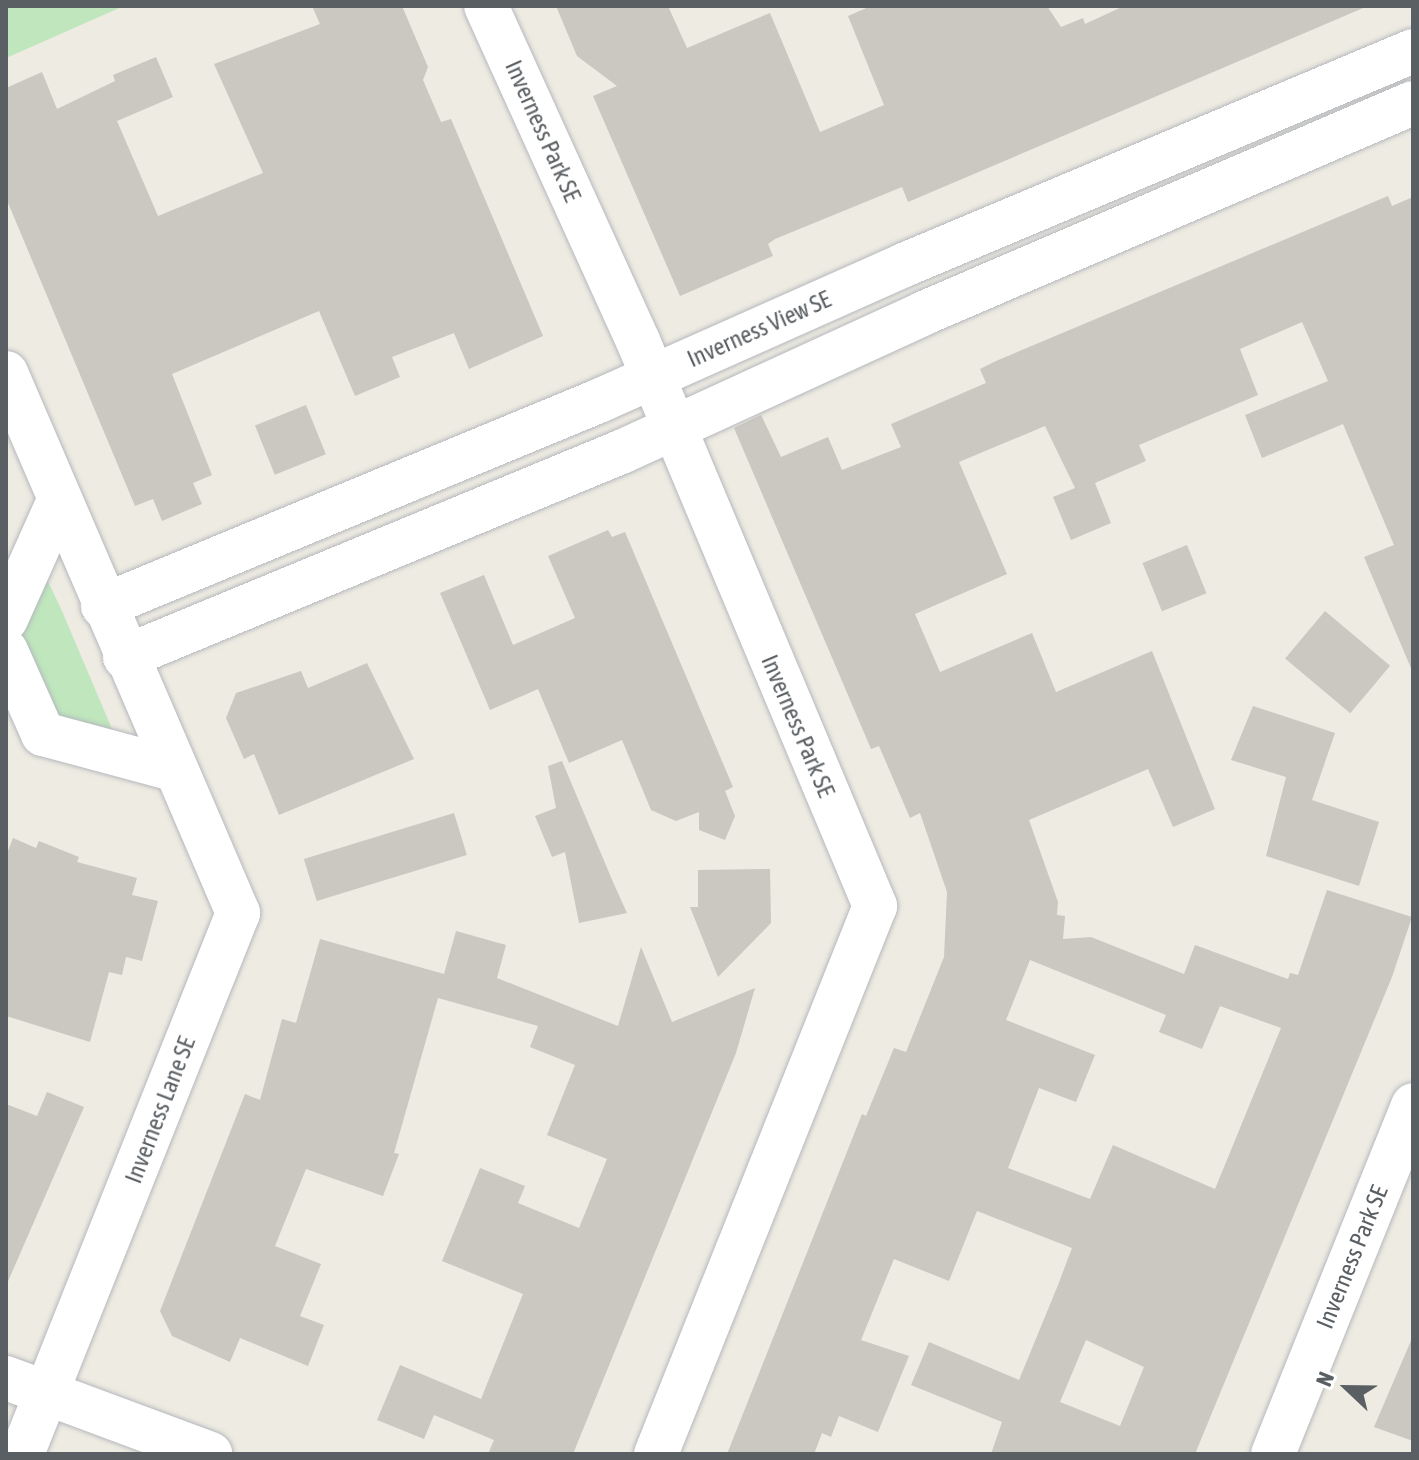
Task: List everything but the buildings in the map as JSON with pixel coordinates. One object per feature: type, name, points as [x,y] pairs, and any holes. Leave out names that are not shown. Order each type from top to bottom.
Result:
[{"type":"street","name":"Inverness Park SE","points":[[486,6],[653,376],[672,429],[875,906],[656,1454]]},
{"type":"street","name":"Inverness View SE","points":[[103,606],[653,376],[1413,51]]},
{"type":"street","points":[[125,657],[672,429],[924,313],[1413,103]]},
{"type":"street","name":"Inverness Lane SE","points":[[6,373],[58,503],[238,913],[49,1393],[22,1454]]},
{"type":"street","points":[[6,619],[58,503]]},
{"type":"street","points":[[6,651],[43,734],[174,769]]},
{"type":"street","name":"Inverness Park SE","points":[[1273,1454],[1413,1105]]},
{"type":"street","points":[[6,1378],[210,1454]]},
{"type":"green space","points":[[6,6],[124,6],[6,58]]},
{"type":"green space","points":[[35,554],[123,755],[43,734],[6,619]]}]
